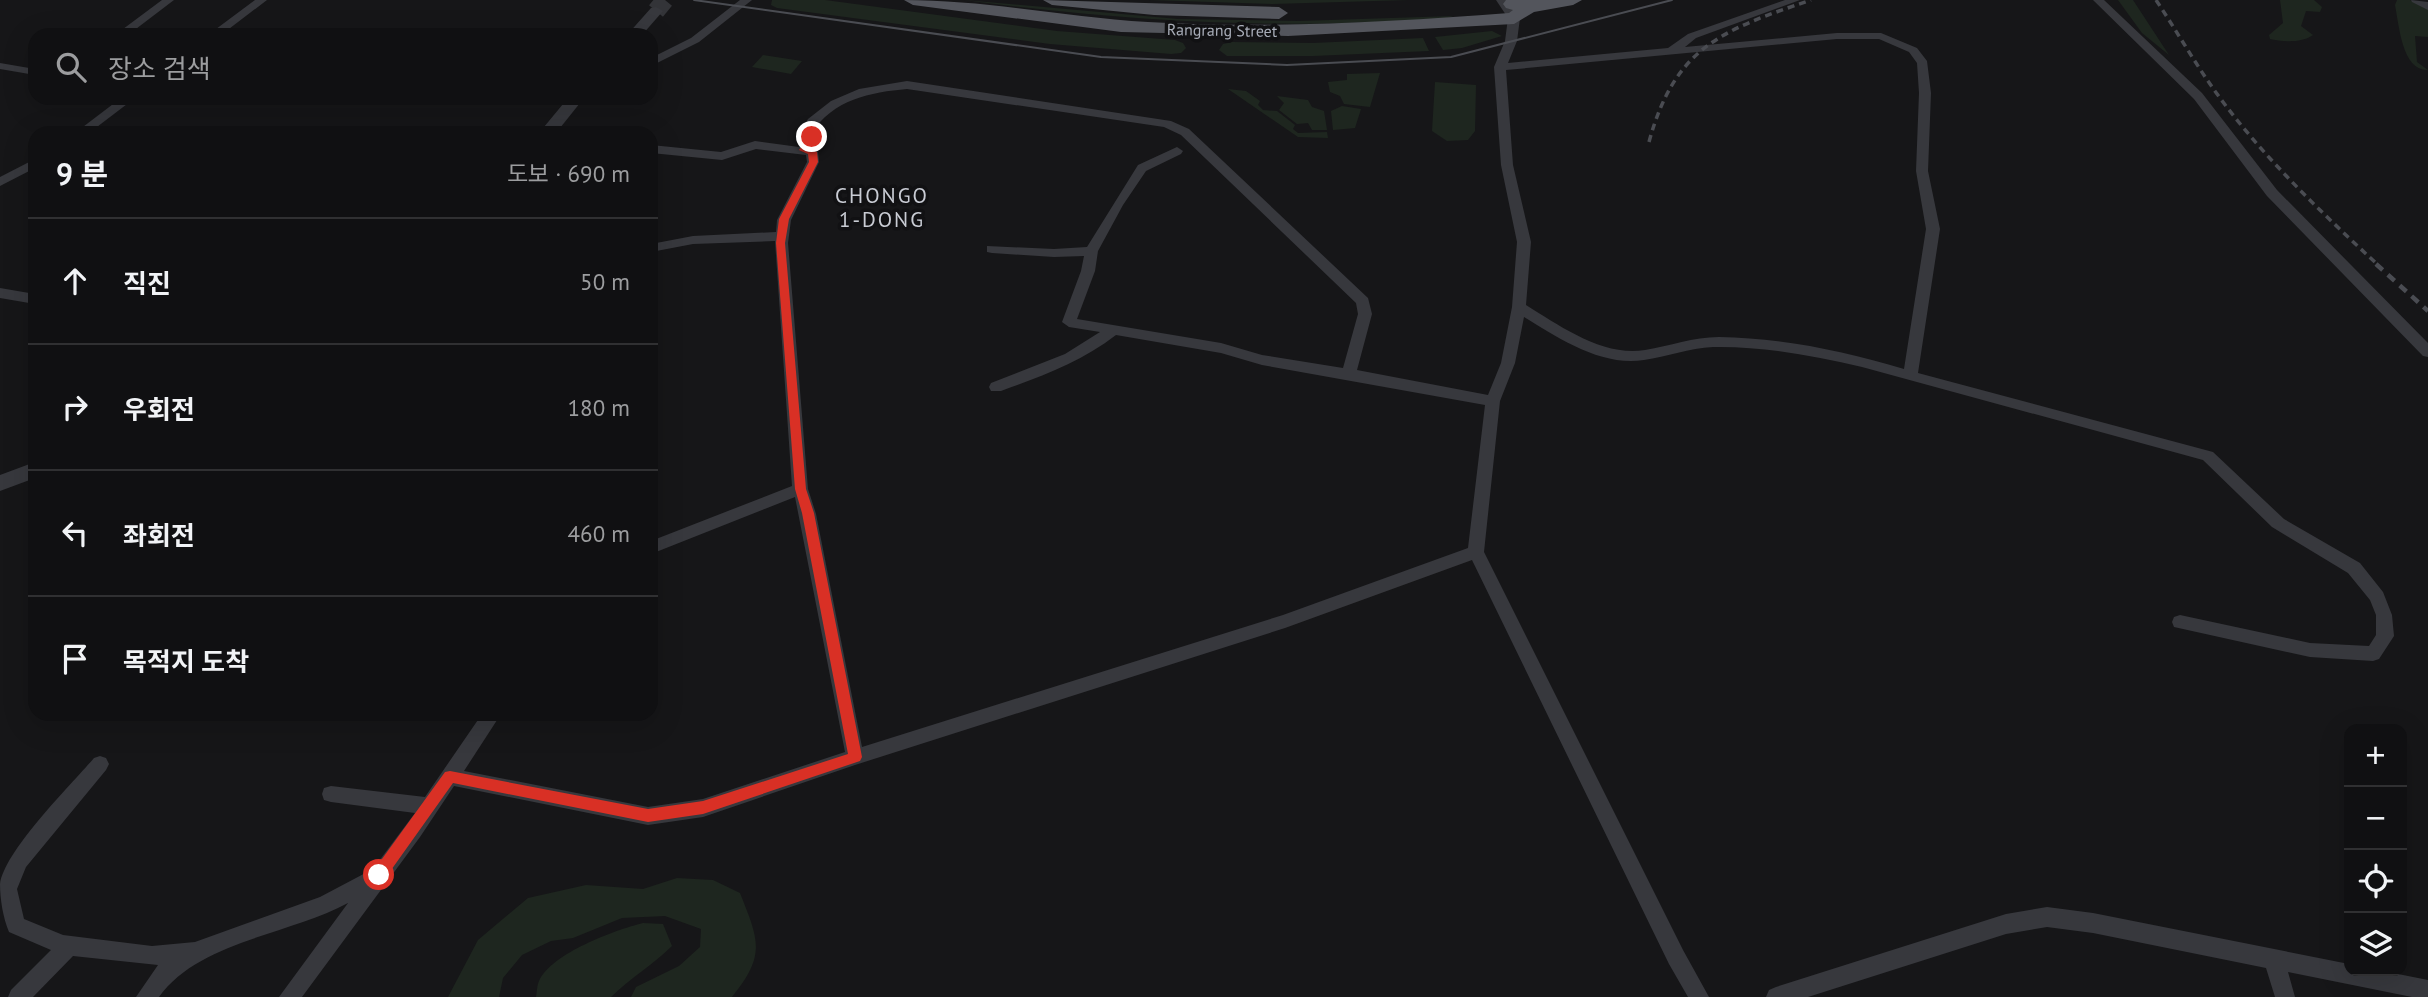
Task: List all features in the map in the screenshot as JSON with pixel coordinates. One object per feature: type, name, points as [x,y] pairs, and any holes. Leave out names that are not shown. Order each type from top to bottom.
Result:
[{"type":"main road","name":"Rangrang Street","points":[[913,0],[1094,24],[1320,32],[1521,12],[1573,0]]},
{"type":"main road","name":"Rangrang Street","points":[[1048,0],[1154,9],[1277,13],[1343,13],[1502,1],[1521,12]]},
{"type":"street","points":[[131,28],[169,0]]},
{"type":"street","points":[[224,28],[262,0]]},
{"type":"street","points":[[658,60],[695,40],[747,0]]},
{"type":"street","points":[[1668,53],[1692,36],[1795,0]]},
{"type":"street","points":[[2098,0],[2198,96],[2272,193],[2428,352]]},
{"type":"street","points":[[2416,0],[2428,6]]},
{"type":"street","points":[[640,28],[656,11]]},
{"type":"street","points":[[1521,12],[1500,67],[1507,165],[1524,242],[1518,307],[1508,363],[1493,401],[1476,551],[1676,957],[1699,997]]},
{"type":"street","points":[[1500,67],[1837,37],[1881,36],[1913,50],[1923,63],[1925,93],[1922,170],[1933,229],[1910,376]]},
{"type":"street","points":[[0,66],[28,71]]},
{"type":"street","points":[[803,150],[811,139],[805,134],[807,129],[828,107],[853,95],[895,85],[1167,124],[1185,132],[1363,301],[1364,314],[1349,374]]},
{"type":"street","points":[[91,126],[119,105]]},
{"type":"street","points":[[553,126],[570,105]]},
{"type":"street","points":[[658,150],[722,156],[755,145],[812,152],[813,162],[784,219],[782,236],[800,489],[808,513],[855,757]]},
{"type":"street","points":[[1177,150],[1142,169],[1091,251],[1088,271],[1069,322],[1493,401]]},
{"type":"street","points":[[0,182],[28,167]]},
{"type":"street","points":[[658,247],[693,240],[782,236]]},
{"type":"street","points":[[992,249],[1054,253],[1091,251]]},
{"type":"street","points":[[0,293],[28,298]]},
{"type":"street","points":[[1518,307],[1544,324],[1615,353],[1639,356],[1715,342],[1827,353],[2208,456],[2277,523],[2354,568],[2378,597],[2384,615],[2385,636],[2374,654],[2310,650],[2180,622]]},
{"type":"street","points":[[996,387],[1089,350],[1111,331]]},
{"type":"street","points":[[0,483],[28,473]]},
{"type":"street","points":[[658,545],[800,489]]},
{"type":"street","points":[[450,777],[648,816],[703,808],[1285,621],[1476,551]]},
{"type":"street","points":[[289,997],[430,806],[487,721]]},
{"type":"street","points":[[100,764],[19,861],[7,889],[16,925],[69,946],[152,956],[195,952]]},
{"type":"street","points":[[331,794],[430,806]]},
{"type":"street","points":[[146,997],[162,975],[195,952],[326,904],[379,875]]},
{"type":"street","points":[[1776,997],[2006,923],[2047,917],[2093,923],[2428,990]]},
{"type":"street","points":[[18,997],[69,946]]},
{"type":"street","points":[[2275,961],[2285,997]]},
{"type":"shaded area","points":[[772,0],[825,0],[1057,31],[1175,40],[1183,43],[1186,48],[1181,53],[1171,54],[1050,44],[777,8],[771,5]]},
{"type":"shaded area","points":[[964,0],[1178,19],[1299,21],[1453,16],[1415,21],[1271,24],[1169,20],[1066,12]]},
{"type":"shaded area","points":[[1149,0],[1409,0],[1273,4]]},
{"type":"shaded area","points":[[2118,0],[2133,0],[2169,55],[2142,33]]},
{"type":"shaded area","points":[[2280,0],[2314,0],[2322,7],[2320,12],[2306,11],[2301,26],[2313,35],[2292,41],[2270,39],[2269,35],[2283,23]]},
{"type":"shaded area","points":[[2397,0],[2410,0],[2428,9],[2428,37],[2415,36],[2417,62],[2428,70],[2412,63],[2407,55],[2398,24],[2395,5]]},
{"type":"shaded area","points":[[1492,31],[1502,36],[1462,48],[1443,50],[1435,37]]},
{"type":"shaded area","points":[[1423,38],[1429,51],[1313,56],[1227,56],[1219,50],[1223,44],[1232,42],[1313,43]]},
{"type":"shaded area","points":[[763,55],[802,61],[791,74],[752,67]]},
{"type":"shaded area","points":[[1380,73],[1370,107],[1344,104],[1340,96],[1330,92],[1328,82],[1347,80],[1347,74]]},
{"type":"shaded area","points":[[1435,82],[1476,85],[1475,131],[1468,140],[1447,141],[1432,131]]},
{"type":"shaded area","points":[[1228,89],[1246,91],[1260,101],[1258,105],[1263,110],[1277,111],[1295,125],[1293,129],[1298,133],[1327,132],[1328,138],[1298,137]]},
{"type":"shaded area","points":[[1277,96],[1308,100],[1312,107],[1324,111],[1327,130],[1312,130],[1308,123],[1297,124],[1279,110],[1284,103]]},
{"type":"shaded area","points":[[1342,106],[1361,109],[1355,128],[1333,130],[1331,111]]},
{"type":"shaded area","points":[[677,878],[713,880],[740,893],[752,924],[756,947],[750,970],[732,997],[631,997],[636,987],[679,966],[700,947],[701,929],[665,916],[622,918],[573,938],[551,941],[522,955],[503,978],[499,997],[448,997],[478,940],[528,898],[586,885],[643,889]]},
{"type":"shaded area","points":[[643,923],[663,924],[672,946],[611,997],[536,997],[539,981],[546,971],[570,952],[601,937]]},
{"type":"tunnel","points":[[656,11],[665,0]]},
{"type":"tram line","points":[[694,0],[1101,57],[1287,65],[1451,57],[1672,0]]},
{"type":"railway","points":[[1649,142],[1673,84],[1688,63],[1707,46],[1752,21],[1811,0]]},
{"type":"railway","points":[[2156,0],[2203,74],[2256,143],[2295,185],[2378,265]]},
{"type":"railway","points":[[2376,264],[2428,311]]},
{"type":"district","name":"CHONGO 1-DONG","points":[[882,207]]},
{"type":"route","points":[[379,875],[450,777],[648,816],[703,808],[855,757],[808,513],[800,489],[781,243],[784,219],[813,162],[812,152],[803,150],[812,137]]}]
